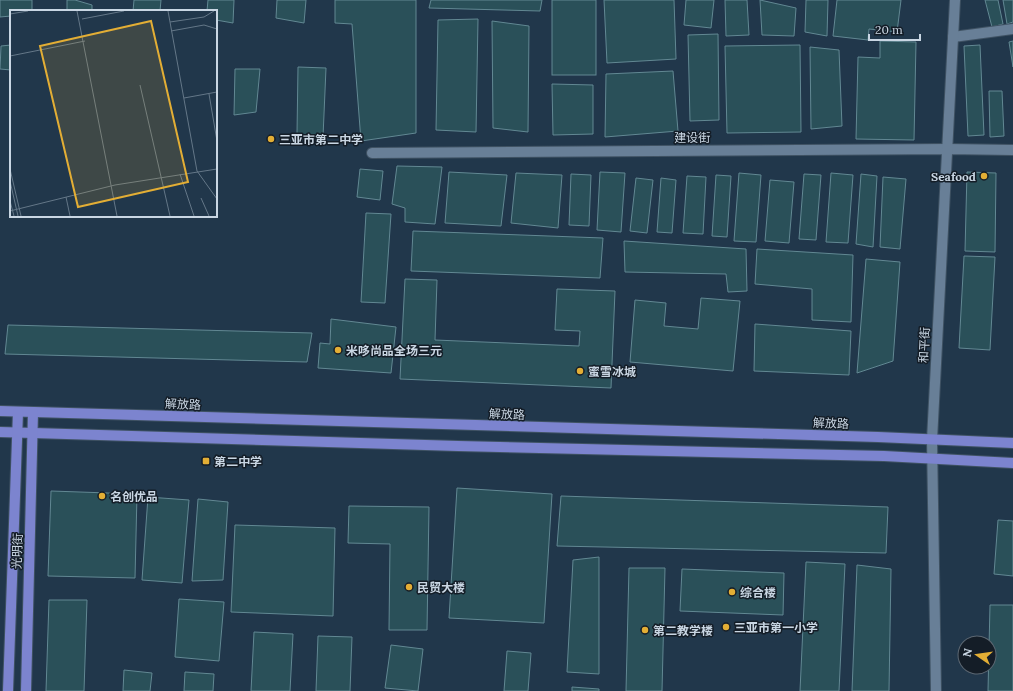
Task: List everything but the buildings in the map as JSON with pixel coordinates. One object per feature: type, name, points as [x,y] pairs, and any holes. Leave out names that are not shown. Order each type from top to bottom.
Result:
[{"type":"main road","name":"解放路","points":[[0,411],[1013,443]]},
{"type":"main road","name":"光明街","points":[[8,691],[18,412]]},
{"type":"main road","name":"光明街","points":[[26,691],[33,412]]},
{"type":"main road","points":[[0,432],[932,458],[1013,463]]},
{"type":"street","name":"和平街","points":[[936,691],[932,440],[955,0]]},
{"type":"street","points":[[953,37],[1013,29]]},
{"type":"street","name":"建设街","points":[[372,153],[948,149],[1013,150]]},
{"type":"place","name":"三亚市第二中学","points":[[271,139]]},
{"type":"place","name":"Seafood","points":[[984,176]]},
{"type":"place","name":"米哆尚品全场三元","points":[[338,350]]},
{"type":"place","name":"蜜雪冰城","points":[[580,371]]},
{"type":"place","name":"第二中学","points":[[206,461]]},
{"type":"place","name":"名创优品","points":[[102,496]]},
{"type":"place","name":"民贸大楼","points":[[409,587]]},
{"type":"place","name":"综合楼","points":[[732,592]]},
{"type":"place","name":"三亚市第一小学","points":[[726,627]]},
{"type":"place","name":"第二教学楼","points":[[645,630]]}]
